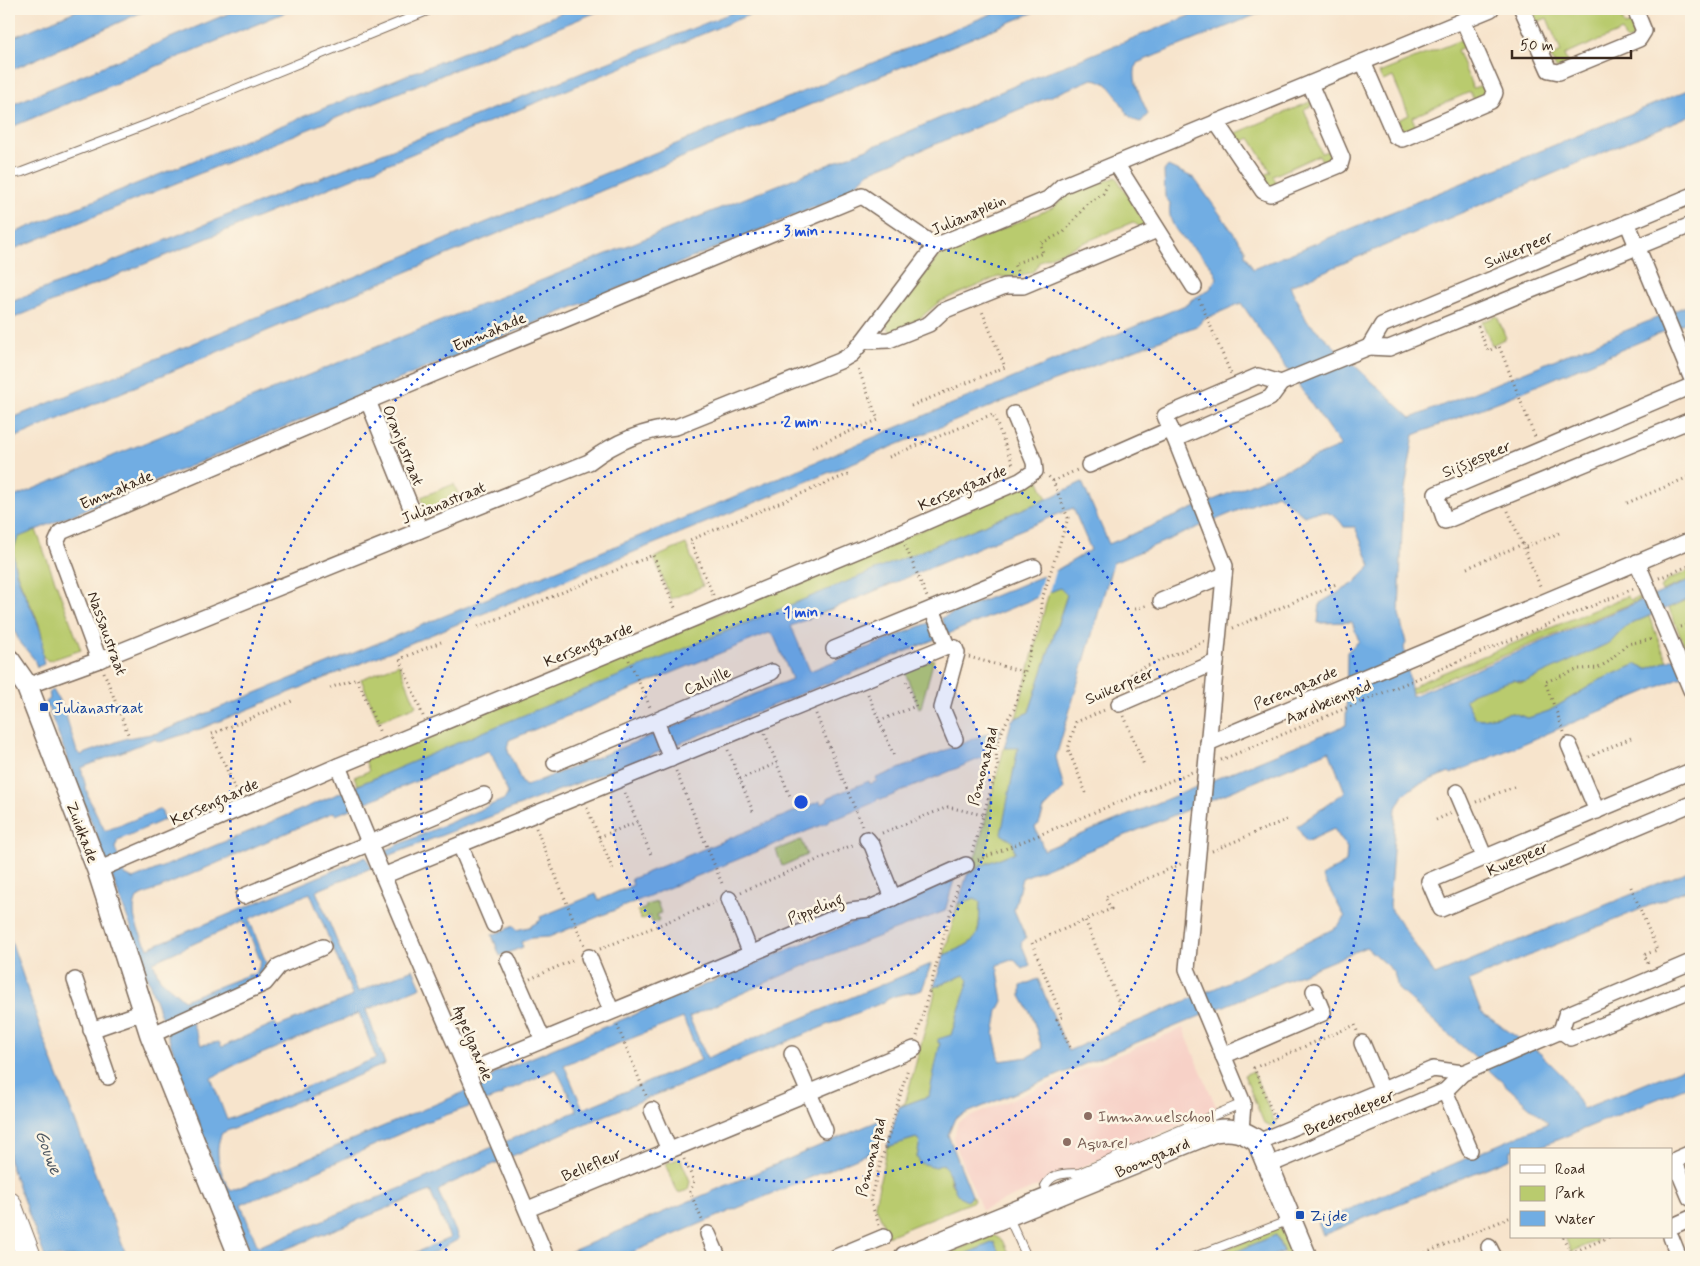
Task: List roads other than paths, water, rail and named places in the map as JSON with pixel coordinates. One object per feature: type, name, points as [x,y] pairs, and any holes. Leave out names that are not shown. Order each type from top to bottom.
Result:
[{"type":"main road","points":[[9,1204],[28,1257]]},
{"type":"street","name":"Julianaplein","points":[[863,342],[935,246],[1048,199],[1062,186],[1117,165],[1216,122],[1491,9]]},
{"type":"street","points":[[1522,9],[1549,70],[1559,72],[1640,39],[1644,32],[1635,9]]},
{"type":"street","points":[[1364,62],[1395,136],[1402,139],[1491,101],[1495,93],[1463,20]]},
{"type":"street","points":[[1216,122],[1264,191],[1270,194],[1340,165],[1342,158],[1310,84]]},
{"type":"street","points":[[1117,165],[1194,287]]},
{"type":"street","name":"Emmakade","points":[[56,543],[61,532],[368,401],[862,196],[935,246]]},
{"type":"street","name":"Suikerpeer","points":[[1369,347],[1382,325],[1691,196]]},
{"type":"street","points":[[1627,222],[1691,377]]},
{"type":"street","points":[[1089,465],[1270,398],[1281,383],[1369,347],[1389,348],[1691,225]]},
{"type":"street","points":[[863,342],[888,340],[929,324],[943,311],[977,297],[1005,286],[1024,286],[1157,230]]},
{"type":"street","name":"Julianastraat","points":[[31,685],[99,660],[589,462],[608,448],[652,430],[676,427],[826,368],[848,356],[863,342]]},
{"type":"street","points":[[1281,383],[1258,376],[1165,416],[1225,566],[1186,969],[1243,1103],[1249,1137],[1267,1166],[1305,1254]]},
{"type":"street","name":"Sijsjespeer","points":[[1691,386],[1436,494],[1445,521],[1691,420]]},
{"type":"street","name":"Oranjestraat","points":[[368,401],[420,530]]},
{"type":"street","name":"Kersengaarde","points":[[102,869],[124,861],[243,806],[719,609],[1020,481],[1035,470],[1034,462],[1014,414]]},
{"type":"street","name":"Perengaarde","points":[[1208,743],[1691,540]]},
{"type":"street","name":"Nassaustraat","points":[[56,543],[99,660]]},
{"type":"street","points":[[1637,562],[1689,683]]},
{"type":"street","points":[[834,649],[934,613],[1034,567]]},
{"type":"street","points":[[1162,600],[1224,575]]},
{"type":"street","points":[[934,613],[949,646],[942,708],[955,739]]},
{"type":"street","points":[[382,872],[460,845],[582,795],[603,792],[619,780],[669,755],[722,738],[742,734],[760,722],[863,681],[882,677],[900,665],[949,646]]},
{"type":"street","name":"Zuidkade","points":[[9,660],[31,685],[102,869],[143,1012],[158,1032],[240,1257]]},
{"type":"street","name":"Suikerpeer","points":[[1119,704],[1216,662]]},
{"type":"street","name":"Calville","points":[[555,763],[657,725],[772,672]]},
{"type":"street","points":[[657,725],[669,755]]},
{"type":"street","points":[[1569,745],[1597,811]]},
{"type":"street","name":"Appelgaarde","points":[[338,766],[494,1137],[528,1209],[544,1254]]},
{"type":"street","name":"Kweepeer","points":[[1691,771],[1429,881],[1441,909],[1691,804]]},
{"type":"street","name":"Kweepeer","points":[[1458,792],[1486,858]]},
{"type":"street","points":[[244,896],[371,848],[484,795]]},
{"type":"street","points":[[867,839],[893,898]]},
{"type":"street","points":[[460,845],[494,925]]},
{"type":"street","name":"Pippeling","points":[[469,1077],[543,1040],[613,1015],[850,911],[868,909],[967,867]]},
{"type":"street","points":[[728,898],[751,954]]},
{"type":"street","points":[[158,1032],[265,984],[279,966],[323,948]]},
{"type":"street","points":[[588,955],[613,1015]]},
{"type":"street","points":[[508,960],[543,1040]]},
{"type":"street","points":[[1691,962],[1566,1015],[1561,1031],[1571,1038],[1691,990]]},
{"type":"street","points":[[75,980],[108,1077]]},
{"type":"street","points":[[1223,1056],[1323,1013],[1314,992]]},
{"type":"street","points":[[91,1030],[143,1012]]},
{"type":"street","name":"Brederodepeer","points":[[1267,1166],[1445,1091],[1468,1071],[1561,1031]]},
{"type":"street","name":"Brederodepeer","points":[[1362,1043],[1382,1090]]},
{"type":"street","name":"Bellefleur","points":[[528,1209],[914,1049]]},
{"type":"street","points":[[792,1054],[825,1130]]},
{"type":"street","name":"Brederodepeer","points":[[1249,1137],[1281,1133],[1434,1069],[1468,1071]]},
{"type":"street","points":[[1445,1091],[1470,1150]]},
{"type":"street","points":[[651,1106],[673,1148]]},
{"type":"street","name":"Boomgaard","points":[[905,1257],[1215,1131],[1227,1129],[1249,1137]]},
{"type":"street","points":[[1690,1198],[1674,1166],[1677,1159],[1691,1153]]},
{"type":"street","points":[[1672,1227],[1691,1218]]},
{"type":"street","points":[[706,1228],[718,1257]]},
{"type":"street","points":[[836,1257],[884,1237]]},
{"type":"street","points":[[1671,1238],[1680,1257]]},
{"type":"lane","points":[[9,175],[22,172],[169,116],[432,9]]},
{"type":"lane","name":"Boomgaard","points":[[1051,1199],[1045,1186],[1049,1178],[1057,1174],[1079,1173],[1243,1103]]},
{"type":"lane","points":[[1008,1216],[1027,1257]]},
{"type":"lane","points":[[1194,1257],[1292,1222]]},
{"type":"water","points":[[80,9],[149,9],[9,71],[9,39]]},
{"type":"water","points":[[239,9],[293,9],[9,128],[9,106]]},
{"type":"water","points":[[571,9],[604,9],[9,251],[9,235]]},
{"type":"water","points":[[741,9],[763,9],[9,320],[9,303]]},
{"type":"water","points":[[1003,9],[1042,9],[482,240],[9,440],[10,419]]},
{"type":"water","points":[[1206,9],[1270,9],[1137,63],[1135,69],[1136,83],[1148,114],[1141,122],[1134,120],[1128,115],[1109,86],[1102,81],[1092,79],[869,172],[846,194],[19,537],[14,548],[14,560],[22,587],[39,626],[42,637],[44,664],[37,667],[34,659],[19,641],[9,618],[9,499],[369,350],[894,138],[1021,83]]},
{"type":"water","points":[[1691,89],[1691,115],[1290,286],[1307,321],[1411,418],[1691,304],[1691,320],[1515,395],[1414,435],[1403,501],[1399,614],[1406,643],[1404,647],[1412,696],[1691,580],[1691,598],[1626,626],[1611,642],[1525,682],[1513,680],[1473,693],[1465,699],[1475,718],[1482,719],[1512,713],[1528,718],[1549,711],[1600,680],[1637,664],[1647,669],[1691,651],[1691,673],[1451,774],[1449,772],[1415,786],[1403,795],[1396,808],[1389,906],[1435,975],[1691,870],[1691,888],[1469,981],[1481,1012],[1541,1054],[1564,1077],[1583,1109],[1691,1065],[1691,1085],[1537,1148],[1510,1148],[1510,1158],[1323,1235],[1318,1223],[1548,1123],[1398,989],[1394,972],[1366,947],[955,1118],[948,1135],[972,1195],[967,1201],[955,1190],[943,1164],[936,1167],[920,1163],[917,1157],[920,1141],[916,1138],[887,1147],[899,1107],[929,1096],[940,1043],[938,1043],[938,1039],[951,1035],[969,980],[964,975],[934,987],[944,955],[971,942],[978,932],[980,902],[975,898],[958,904],[967,875],[983,865],[1015,852],[1012,841],[1001,834],[1018,748],[1004,748],[1012,720],[1029,712],[1067,595],[1060,588],[948,634],[941,618],[1055,571],[1091,550],[1073,508],[791,626],[810,671],[931,622],[938,638],[661,751],[388,856],[386,850],[505,799],[508,793],[492,755],[488,751],[336,815],[334,812],[137,898],[134,911],[136,923],[148,948],[366,857],[371,868],[316,891],[358,992],[413,969],[421,987],[366,1010],[385,1064],[222,1133],[218,1147],[219,1162],[231,1191],[488,1082],[495,1073],[954,880],[945,911],[819,959],[689,1017],[707,1058],[931,964],[922,990],[893,997],[584,1124],[447,1185],[438,1191],[459,1239],[426,1257],[405,1257],[450,1238],[430,1191],[266,1257],[252,1257],[233,1209],[224,1194],[146,974],[140,951],[46,702],[50,699],[49,692],[53,690],[64,709],[77,752],[81,755],[127,738],[158,733],[679,520],[1190,303],[1190,301],[1210,289],[1217,278],[1205,259],[1180,235],[1174,226],[1170,215],[1170,203],[1165,197],[1164,171],[1168,166],[1194,178],[1245,249],[1245,255],[1253,269]],"holes":[[[1241,303],[1341,446],[1109,544],[1082,482],[1047,499],[133,879],[125,875],[115,848],[118,840],[164,820],[161,809],[105,831],[89,799],[81,768],[154,739],[160,742],[200,729],[1036,388],[1199,325],[1202,320]],[[1277,494],[1304,516],[1316,512],[1327,512],[1336,517],[1344,527],[1355,527],[1371,566],[1353,584],[1320,603],[1318,623],[1352,622],[1359,641],[1347,652],[1346,725],[1044,850],[1035,827],[1039,824],[1044,809],[1064,789],[1056,757],[1113,563]],[[769,633],[774,636],[792,679],[526,786],[522,783],[507,748],[509,740]],[[1329,751],[1345,792],[1297,826],[1306,842],[1334,829],[1347,848],[1346,862],[1322,876],[1345,917],[1337,927],[1218,987],[1068,1051],[1038,979],[1021,986],[1021,996],[1032,1016],[1042,1048],[1028,1057],[1000,1061],[994,1035],[998,1011],[1003,1001],[997,965],[1014,959],[1022,969],[1030,965],[1021,943],[1026,938],[1014,910],[1022,878]],[[310,893],[353,996],[277,1027],[275,1023],[222,1047],[219,1042],[201,1045],[187,1010],[260,977],[266,963],[249,919]],[[244,921],[261,962],[256,974],[248,975],[184,1000],[160,979],[153,962]],[[359,1013],[376,1058],[227,1120],[211,1078],[235,1065]],[[683,1018],[701,1060],[583,1109],[564,1065]],[[556,1069],[577,1111],[428,1177],[260,1246],[257,1245],[241,1205],[426,1122],[503,1095],[502,1093]]]},
{"type":"water","points":[[1001,728],[991,754],[881,800],[879,798],[875,802],[838,818],[831,818],[829,822],[549,937],[532,938],[521,942],[523,947],[500,956],[492,935],[514,926],[516,930],[529,927],[541,920],[540,917],[596,894],[599,900],[633,885],[631,879],[820,801],[821,804],[828,801],[827,798],[869,781],[870,784],[877,781],[876,778]]},
{"type":"water","name":"Gouwe","points":[[9,934],[45,1042],[127,1257],[45,1257],[9,1162]]},
{"type":"water","points":[[885,1118],[876,1150],[621,1257],[558,1257]]},
{"type":"water","points":[[1276,1235],[1283,1252],[1270,1257],[1223,1257]]},
{"type":"water","points":[[994,1242],[1001,1257],[958,1257]]},
{"type":"place","name":"Julianastraat","points":[[44,707]]},
{"type":"place","name":"Immanuelschool","points":[[1088,1116]]},
{"type":"place","name":"Aquarel","points":[[1067,1142]]},
{"type":"place","name":"Zijde","points":[[1300,1215]]}]
